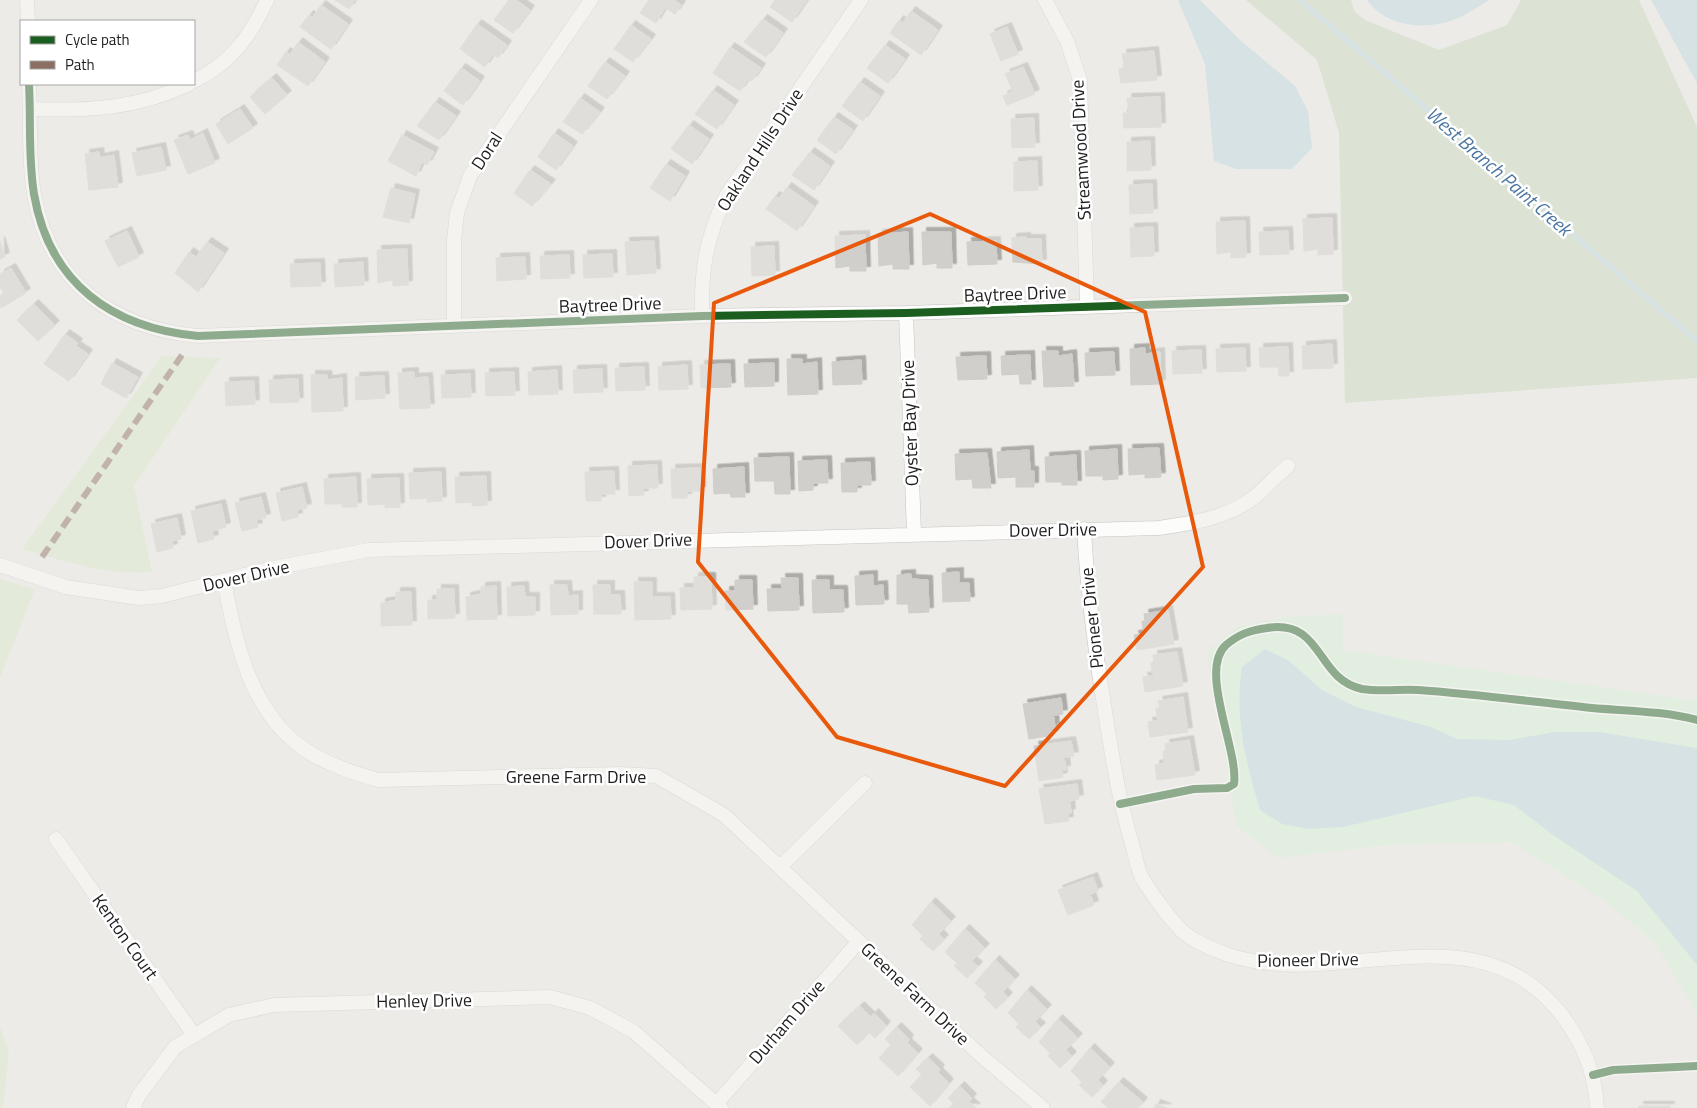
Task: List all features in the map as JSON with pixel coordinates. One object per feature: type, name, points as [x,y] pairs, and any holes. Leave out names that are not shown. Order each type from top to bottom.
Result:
[{"type":"street","points":[[27,0],[28,20]]},
{"type":"street","points":[[195,80],[210,73],[241,47],[267,0]]},
{"type":"street","name":"Doral","points":[[454,326],[454,241],[457,213],[470,176],[591,0]]},
{"type":"street","name":"Oakland Hills Drive","points":[[702,316],[705,256],[712,227],[726,196],[861,0]]},
{"type":"street","name":"Streamwood Drive","points":[[1045,0],[1067,41],[1080,80],[1087,306]]},
{"type":"street","name":"Baytree Drive","points":[[30,85],[34,194],[40,222],[51,250],[80,286],[97,302],[118,315],[166,333],[198,336],[702,316],[906,313],[1345,298]]},
{"type":"street","points":[[30,109],[114,108],[164,96],[187,85]]},
{"type":"street","name":"Oyster Bay Drive","points":[[906,313],[914,533]]},
{"type":"street","name":"Dover Drive","points":[[0,565],[66,587],[139,598],[162,596],[278,567],[377,550],[914,533],[1159,528],[1200,522],[1230,511],[1256,496],[1288,466]]},
{"type":"street","name":"Pioneer Drive","points":[[1084,529],[1092,634],[1120,804],[1141,876],[1162,907],[1183,932],[1211,948],[1248,962],[1288,964],[1436,955],[1477,959],[1512,973],[1545,995],[1572,1029],[1593,1074],[1597,1108]]},
{"type":"street","name":"Greene Farm Drive","points":[[224,580],[245,668],[254,690],[274,721],[307,751],[347,771],[378,780],[620,774],[656,776],[724,815],[781,866],[978,1053],[1043,1108]]},
{"type":"street","points":[[781,866],[865,783]]},
{"type":"street","name":"Kenton Court","points":[[56,839],[194,1035]]},
{"type":"street","name":"Durham Drive","points":[[719,1106],[859,941]]},
{"type":"street","name":"Henley Drive","points":[[133,1108],[139,1095],[175,1047],[229,1015],[274,1004],[550,998],[590,1008],[633,1031],[719,1106]]},
{"type":"highlighted area","points":[[930,214],[1145,312],[1203,567],[1005,786],[837,737],[698,562],[714,303]]},
{"type":"green space","points":[[1246,0],[1351,0],[1355,12],[1365,20],[1439,50],[1507,25],[1521,0],[1639,0],[1697,127],[1697,378],[1345,403],[1339,133],[1317,60]]},
{"type":"green space","points":[[162,356],[220,358],[134,486],[152,572],[135,573],[102,570],[22,549]]},
{"type":"green space","points":[[0,579],[35,589],[0,678]]},
{"type":"green space","points":[[1343,614],[1343,650],[1697,701],[1697,1013],[1655,943],[1604,900],[1511,842],[1395,844],[1277,858],[1236,825],[1207,651],[1237,627],[1286,617]]},
{"type":"green space","points":[[0,1026],[9,1054],[3,1108],[0,1108]]},
{"type":"water","points":[[1178,0],[1200,0],[1240,40],[1295,86],[1308,111],[1312,148],[1292,169],[1236,169],[1214,161],[1205,64]]},
{"type":"water","points":[[1367,0],[1489,0],[1458,18],[1434,25],[1421,25],[1397,21],[1385,16]]},
{"type":"water","points":[[1651,0],[1697,0],[1697,83]]},
{"type":"water","points":[[1265,649],[1288,660],[1322,690],[1356,707],[1431,727],[1457,739],[1510,740],[1554,732],[1599,732],[1697,748],[1697,965],[1637,891],[1553,835],[1514,805],[1475,796],[1343,827],[1308,829],[1282,824],[1260,810],[1246,757],[1239,704],[1242,667]]},
{"type":"building","points":[[335,0],[355,0],[349,9]]},
{"type":"building","points":[[509,0],[516,0],[530,10],[513,33],[494,20]]},
{"type":"building","points":[[649,0],[674,0],[681,5],[675,14],[665,8],[656,23],[640,13]]},
{"type":"building","points":[[775,0],[807,0],[792,22],[770,7]]},
{"type":"building","points":[[321,5],[348,24],[331,49],[300,27],[309,15],[314,18]]},
{"type":"building","points":[[911,11],[938,30],[921,55],[890,33],[899,20],[904,24]]},
{"type":"building","points":[[763,19],[783,33],[766,57],[744,42]]},
{"type":"building","points":[[477,24],[507,45],[498,58],[493,54],[485,67],[460,49]]},
{"type":"building","points":[[631,25],[651,39],[633,62],[614,49]]},
{"type":"building","points":[[1007,27],[1018,54],[1001,61],[990,34]]},
{"type":"building","points":[[298,42],[325,62],[308,86],[277,65],[286,52],[292,56],[291,53]]},
{"type":"building","points":[[885,45],[905,59],[888,83],[867,68]]},
{"type":"building","points":[[730,47],[761,68],[752,81],[747,78],[740,91],[713,73]]},
{"type":"building","points":[[1154,51],[1157,80],[1121,83],[1119,69],[1125,68],[1122,54]]},
{"type":"building","points":[[605,62],[625,76],[607,99],[588,86]]},
{"type":"building","points":[[1023,67],[1035,94],[1007,105],[1003,96],[1013,91],[1005,74]]},
{"type":"building","points":[[461,68],[480,81],[463,105],[444,91]]},
{"type":"building","points":[[272,78],[287,95],[265,114],[250,97]]},
{"type":"building","points":[[860,82],[880,96],[863,121],[842,106]]},
{"type":"building","points":[[713,90],[734,105],[717,129],[695,114]]},
{"type":"building","points":[[1160,97],[1161,127],[1124,128],[1123,113],[1129,113],[1127,98]]},
{"type":"building","points":[[580,98],[600,112],[582,134],[563,122]]},
{"type":"building","points":[[435,102],[456,116],[439,140],[417,126]]},
{"type":"building","points":[[240,109],[253,128],[228,144],[216,124]]},
{"type":"building","points":[[834,117],[853,130],[836,154],[817,140]]},
{"type":"building","points":[[1034,118],[1035,147],[1012,148],[1011,119]]},
{"type":"building","points":[[689,125],[709,139],[692,164],[671,149]]},
{"type":"building","points":[[203,133],[215,163],[188,174],[174,140],[188,135],[190,140]]},
{"type":"building","points":[[554,133],[573,146],[556,170],[538,157]]},
{"type":"building","points":[[402,135],[434,152],[427,165],[422,162],[416,176],[388,161]]},
{"type":"building","points":[[1150,141],[1151,170],[1127,171],[1127,142]]},
{"type":"building","points":[[161,147],[166,170],[137,176],[132,153]]},
{"type":"building","points":[[99,152],[100,158],[114,155],[118,187],[89,190],[85,154]]},
{"type":"building","points":[[810,152],[830,166],[814,190],[792,175]]},
{"type":"building","points":[[1037,161],[1038,190],[1014,191],[1014,162]]},
{"type":"building","points":[[666,164],[685,176],[670,201],[650,188]]},
{"type":"building","points":[[530,170],[551,184],[532,206],[514,193]]},
{"type":"building","points":[[1152,184],[1153,213],[1130,214],[1129,185]]},
{"type":"building","points":[[787,187],[814,206],[797,231],[766,209],[775,196],[781,200],[780,197]]},
{"type":"building","points":[[391,188],[415,194],[409,223],[383,217]]},
{"type":"building","points":[[1332,218],[1333,254],[1318,255],[1318,249],[1304,251],[1303,219]]},
{"type":"building","points":[[1245,221],[1246,257],[1231,258],[1231,252],[1217,254],[1216,222]]},
{"type":"building","points":[[1153,227],[1154,256],[1131,257],[1130,228]]},
{"type":"building","points":[[127,231],[139,257],[118,267],[105,241]]},
{"type":"building","points":[[1288,231],[1289,254],[1260,255],[1259,232]]},
{"type":"building","points":[[908,232],[909,269],[893,269],[893,264],[879,266],[878,234]]},
{"type":"building","points":[[922,232],[951,232],[952,268],[937,268],[937,263],[923,265]]},
{"type":"building","points":[[865,235],[866,271],[850,271],[850,266],[836,268],[835,236]]},
{"type":"building","points":[[1026,237],[1026,239],[1041,239],[1042,264],[1013,262],[1012,238]]},
{"type":"building","points":[[0,241],[5,257],[0,259]]},
{"type":"building","points":[[654,241],[656,273],[627,275],[625,242]]},
{"type":"building","points":[[996,241],[997,264],[968,265],[967,242]]},
{"type":"building","points":[[207,242],[224,253],[198,292],[175,273],[189,252],[196,257]]},
{"type":"building","points":[[774,246],[775,275],[752,276],[751,247]]},
{"type":"building","points":[[407,249],[408,285],[393,286],[393,280],[378,283],[377,250]]},
{"type":"building","points":[[612,254],[613,277],[584,278],[583,255]]},
{"type":"building","points":[[569,255],[570,278],[541,279],[540,256]]},
{"type":"building","points":[[525,257],[526,279],[497,281],[496,258]]},
{"type":"building","points":[[363,262],[364,285],[335,287],[334,264]]},
{"type":"building","points":[[320,263],[321,286],[291,287],[290,264]]},
{"type":"building","points":[[11,268],[26,293],[1,308],[0,296],[4,293],[0,287],[0,274]]},
{"type":"building","points":[[34,304],[55,325],[38,341],[17,320]]},
{"type":"building","points":[[65,334],[78,343],[76,346],[88,354],[69,381],[44,364]]},
{"type":"building","points":[[1332,344],[1333,368],[1303,369],[1302,346]]},
{"type":"building","points":[[1288,347],[1289,376],[1279,376],[1278,367],[1260,367],[1259,348]]},
{"type":"building","points":[[1145,348],[1145,354],[1160,352],[1161,384],[1131,385],[1130,349]]},
{"type":"building","points":[[1245,348],[1246,371],[1217,372],[1216,349]]},
{"type":"building","points":[[1201,350],[1202,373],[1173,374],[1172,351]]},
{"type":"building","points":[[1042,351],[1058,351],[1058,356],[1072,354],[1074,386],[1044,387]]},
{"type":"building","points":[[1114,352],[1115,375],[1086,376],[1085,353]]},
{"type":"building","points":[[1030,355],[1031,384],[1020,384],[1019,374],[1002,375],[1001,356]]},
{"type":"building","points":[[986,356],[987,379],[958,380],[956,357]]},
{"type":"building","points":[[787,359],[802,359],[802,364],[817,362],[818,394],[788,395]]},
{"type":"building","points":[[861,360],[862,384],[833,385],[832,362]]},
{"type":"building","points":[[112,363],[138,377],[126,398],[101,384]]},
{"type":"building","points":[[774,363],[774,386],[745,387],[744,364]]},
{"type":"building","points":[[730,364],[731,387],[701,388],[700,365]]},
{"type":"building","points":[[687,365],[688,389],[659,390],[658,367]]},
{"type":"building","points":[[644,367],[645,390],[616,391],[615,368]]},
{"type":"building","points":[[602,369],[603,392],[574,393],[573,370]]},
{"type":"building","points":[[557,370],[558,394],[529,395],[528,372]]},
{"type":"building","points":[[414,372],[414,378],[428,377],[430,408],[400,409],[398,373]]},
{"type":"building","points":[[514,372],[515,395],[486,396],[485,373]]},
{"type":"building","points":[[470,374],[471,397],[442,398],[441,375]]},
{"type":"building","points":[[311,375],[327,375],[328,380],[342,378],[343,411],[312,412]]},
{"type":"building","points":[[384,376],[385,398],[356,400],[355,377]]},
{"type":"building","points":[[298,379],[299,402],[270,403],[269,380]]},
{"type":"building","points":[[254,381],[255,404],[226,406],[225,382]]},
{"type":"building","points":[[1159,448],[1161,477],[1145,478],[1145,474],[1129,475],[1128,449]]},
{"type":"building","points":[[1117,449],[1118,479],[1103,480],[1103,476],[1086,476],[1085,451]]},
{"type":"building","points":[[1029,450],[1030,471],[1034,471],[1034,487],[1016,487],[1016,477],[998,478],[997,452]]},
{"type":"building","points":[[987,453],[991,488],[973,488],[972,479],[956,480],[955,454]]},
{"type":"building","points":[[1076,455],[1077,485],[1062,485],[1062,482],[1046,482],[1045,457]]},
{"type":"building","points":[[789,457],[790,494],[775,494],[774,481],[755,481],[754,458]]},
{"type":"building","points":[[827,460],[828,483],[813,483],[813,490],[799,491],[798,461]]},
{"type":"building","points":[[870,462],[871,485],[857,485],[857,492],[842,492],[841,463]]},
{"type":"building","points":[[657,465],[658,488],[643,488],[644,495],[629,496],[628,466]]},
{"type":"building","points":[[744,467],[745,497],[731,497],[730,493],[714,494],[713,469]]},
{"type":"building","points":[[700,468],[701,491],[687,491],[687,498],[672,498],[671,469]]},
{"type":"building","points":[[614,471],[615,494],[601,494],[601,501],[586,501],[585,472]]},
{"type":"building","points":[[441,472],[442,501],[427,502],[427,498],[410,499],[409,473]]},
{"type":"building","points":[[486,476],[487,505],[472,506],[472,502],[456,503],[455,477]]},
{"type":"building","points":[[356,477],[357,507],[342,507],[342,504],[325,504],[324,479]]},
{"type":"building","points":[[399,478],[400,507],[385,508],[385,504],[368,505],[367,479]]},
{"type":"building","points":[[302,487],[307,508],[297,510],[298,517],[282,521],[276,493]]},
{"type":"building","points":[[261,497],[266,518],[256,520],[258,527],[242,531],[235,503]]},
{"type":"building","points":[[221,504],[226,527],[212,531],[214,539],[198,543],[191,511]]},
{"type":"building","points":[[177,518],[181,539],[172,541],[173,548],[157,552],[151,524]]},
{"type":"building","points":[[959,572],[959,583],[969,583],[970,601],[943,602],[942,573]]},
{"type":"building","points":[[911,574],[911,579],[928,580],[929,612],[909,613],[908,604],[897,604],[897,575]]},
{"type":"building","points":[[873,575],[873,586],[883,585],[884,604],[856,605],[855,576]]},
{"type":"building","points":[[694,577],[711,577],[712,609],[681,610],[680,588],[694,588]]},
{"type":"building","points":[[781,578],[798,578],[799,610],[768,611],[767,589],[782,589]]},
{"type":"building","points":[[735,580],[752,580],[753,609],[726,610],[725,591],[735,591]]},
{"type":"building","points":[[812,580],[829,580],[829,590],[843,590],[844,612],[813,613]]},
{"type":"building","points":[[634,582],[652,582],[652,597],[670,597],[671,619],[635,620]]},
{"type":"building","points":[[550,585],[567,585],[568,596],[578,595],[578,614],[551,615]]},
{"type":"building","points":[[593,585],[610,585],[610,595],[620,595],[621,614],[594,614]]},
{"type":"building","points":[[496,586],[497,619],[467,620],[466,597],[481,594],[481,587]]},
{"type":"building","points":[[524,586],[525,597],[535,597],[535,615],[508,616],[507,587]]},
{"type":"building","points":[[437,589],[454,589],[455,618],[428,619],[428,600],[437,600]]},
{"type":"building","points":[[396,592],[411,592],[412,625],[381,626],[381,603],[396,600]]},
{"type":"building","points":[[1168,610],[1174,644],[1137,650],[1134,635],[1147,633],[1143,631],[1142,621],[1145,621],[1144,614]]},
{"type":"building","points":[[1177,652],[1183,686],[1145,692],[1143,677],[1156,675],[1152,673],[1151,663],[1154,662],[1153,655]]},
{"type":"building","points":[[1183,697],[1188,732],[1150,737],[1148,722],[1161,720],[1157,719],[1156,708],[1160,708],[1158,701]]},
{"type":"building","points":[[1061,698],[1063,714],[1050,716],[1054,717],[1055,728],[1052,728],[1053,735],[1029,739],[1023,704]]},
{"type":"building","points":[[1189,740],[1195,775],[1157,780],[1155,765],[1168,762],[1164,761],[1163,751],[1166,750],[1165,744]]},
{"type":"building","points":[[1071,741],[1074,756],[1060,758],[1065,760],[1066,770],[1062,770],[1063,777],[1039,781],[1034,746]]},
{"type":"building","points":[[1077,784],[1079,799],[1066,802],[1070,803],[1071,813],[1068,814],[1069,821],[1045,824],[1039,789]]},
{"type":"building","points":[[1093,877],[1098,891],[1086,896],[1086,898],[1091,896],[1094,905],[1068,915],[1058,890]]},
{"type":"building","points":[[931,902],[951,921],[939,934],[944,939],[933,951],[920,939],[923,936],[912,925]]},
{"type":"building","points":[[965,929],[985,948],[972,961],[978,966],[967,978],[954,966],[957,963],[945,952]]},
{"type":"building","points":[[995,960],[1015,979],[1003,992],[1008,997],[996,1009],[984,997],[987,994],[975,983]]},
{"type":"building","points":[[1027,990],[1047,1009],[1035,1022],[1041,1027],[1029,1039],[1016,1027],[1019,1024],[1008,1013]]},
{"type":"building","points":[[860,1006],[871,1017],[874,1013],[886,1026],[875,1038],[869,1032],[857,1045],[838,1026]]},
{"type":"building","points":[[1058,1019],[1078,1038],[1066,1050],[1072,1056],[1060,1068],[1048,1056],[1050,1053],[1039,1042]]},
{"type":"building","points":[[897,1027],[909,1039],[907,1043],[918,1053],[898,1076],[879,1058],[891,1045],[885,1039]]},
{"type":"building","points":[[1090,1048],[1110,1067],[1098,1080],[1103,1085],[1092,1097],[1079,1085],[1082,1082],[1071,1071]]},
{"type":"building","points":[[928,1058],[940,1069],[938,1072],[949,1083],[930,1106],[910,1087],[922,1075],[916,1069]]},
{"type":"building","points":[[1119,1082],[1143,1102],[1138,1108],[1108,1108],[1101,1102]]},
{"type":"building","points":[[960,1086],[972,1098],[969,1102],[976,1108],[949,1108],[954,1104],[948,1098]]},
{"type":"building","points":[[1156,1104],[1167,1108],[1154,1108]]},
{"type":"building","points":[[1639,1106],[1670,1106],[1670,1108],[1639,1108]]},
{"type":"waterway","name":"West Branch Paint Creek","points":[[1300,0],[1697,341]]},
{"type":"marked path","points":[[42,557],[182,355]]},
{"type":"cycle path","points":[[29,85],[30,153],[34,194],[42,225],[54,253],[70,276],[89,295],[112,311],[138,323],[167,331],[198,336],[702,316],[906,313],[1345,298]]},
{"type":"cycle path","points":[[1120,804],[1194,789],[1227,788],[1234,784],[1231,752],[1218,691],[1216,673],[1219,657],[1226,645],[1240,635],[1267,628],[1286,628],[1299,632],[1310,641],[1335,674],[1347,683],[1362,689],[1418,690],[1462,694],[1658,713],[1697,720]]},
{"type":"cycle path","points":[[1593,1075],[1613,1070],[1697,1066]]}]
